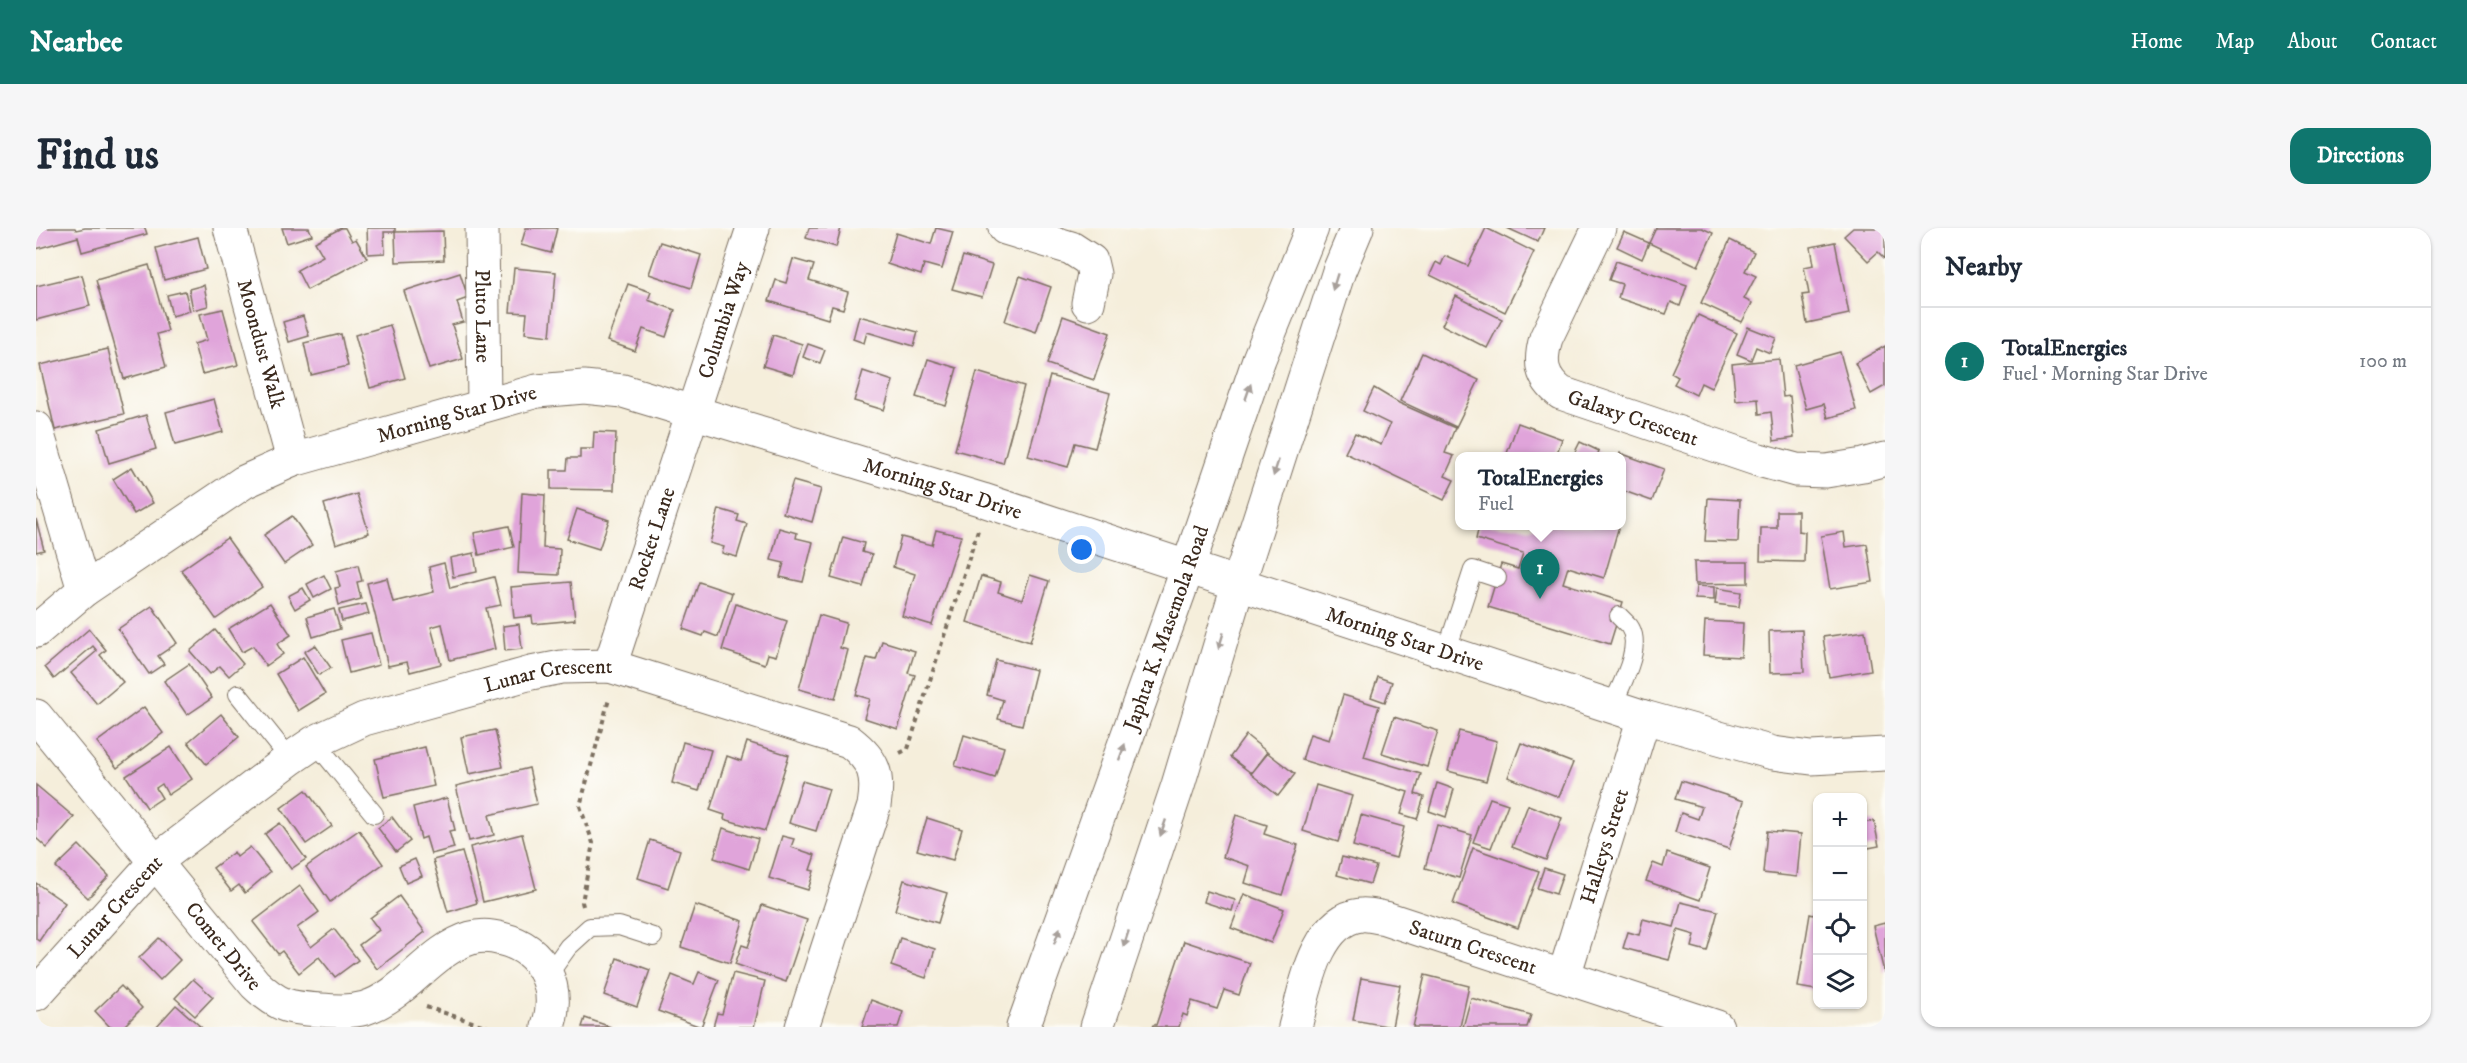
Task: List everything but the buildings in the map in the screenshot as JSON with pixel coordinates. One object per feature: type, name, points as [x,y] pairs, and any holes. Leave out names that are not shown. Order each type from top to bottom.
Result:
[{"type":"street","name":"Moondust Walk","points":[[230,228],[292,460]]},
{"type":"street","name":"Pluto Lane","points":[[482,228],[484,404]]},
{"type":"street","name":"Columbia Way","points":[[695,412],[753,228]]},
{"type":"street","points":[[1005,228],[1071,248],[1091,261],[1094,274],[1088,303]]},
{"type":"street","name":"Japhta K. Masemola Road","points":[[1023,1027],[1188,567],[1259,359],[1312,228]]},
{"type":"street","points":[[1097,1027],[1178,785],[1238,585],[1339,271],[1357,228]]},
{"type":"street","name":"Galaxy Crescent","points":[[1599,228],[1546,338],[1542,352],[1542,368],[1549,384],[1561,393],[1759,460],[1796,470],[1826,471],[1885,459]]},
{"type":"street","name":"Morning Star Drive","points":[[36,631],[84,590],[244,482],[292,460],[484,404],[537,391],[584,387],[623,391],[983,500],[1644,717],[1773,753],[1811,758],[1885,754]]},
{"type":"street","name":"Rocket Lane","points":[[610,679],[695,412]]},
{"type":"street","points":[[36,428],[84,590]]},
{"type":"street","name":"Lunar Crescent","points":[[40,981],[156,861],[302,751],[364,719],[531,673],[562,667],[849,741],[863,752],[874,768]]},
{"type":"street","name":"Comet Drive","points":[[36,716],[255,984],[273,1001],[297,1008],[343,1011],[365,1008],[387,996],[455,944],[474,937],[493,936],[515,942],[532,952],[548,975],[552,994],[552,1016],[548,1027]]},
{"type":"street","name":"Halleys Street","points":[[1564,976],[1644,717]]},
{"type":"street","points":[[802,1027],[874,806],[878,784],[874,768]]},
{"type":"street","name":"Saturn Crescent","points":[[1295,1027],[1314,959],[1326,937],[1341,922],[1361,915],[1385,918],[1717,1027]]},
{"type":"lane","points":[[1446,653],[1473,570],[1497,578]]},
{"type":"lane","points":[[1612,706],[1632,659],[1633,642],[1630,627],[1618,616]]},
{"type":"lane","points":[[238,694],[374,814]]},
{"type":"lane","points":[[548,975],[568,947],[590,927],[620,926],[653,937]]},
{"type":"path","points":[[874,768],[908,749],[976,537],[983,500]]},
{"type":"path","points":[[582,902],[593,843],[580,806],[610,679]]},
{"type":"path","points":[[387,996],[475,1021],[488,1027]]},
{"type":"place","name":"TotalEnergies","points":[[1540,599]]}]
